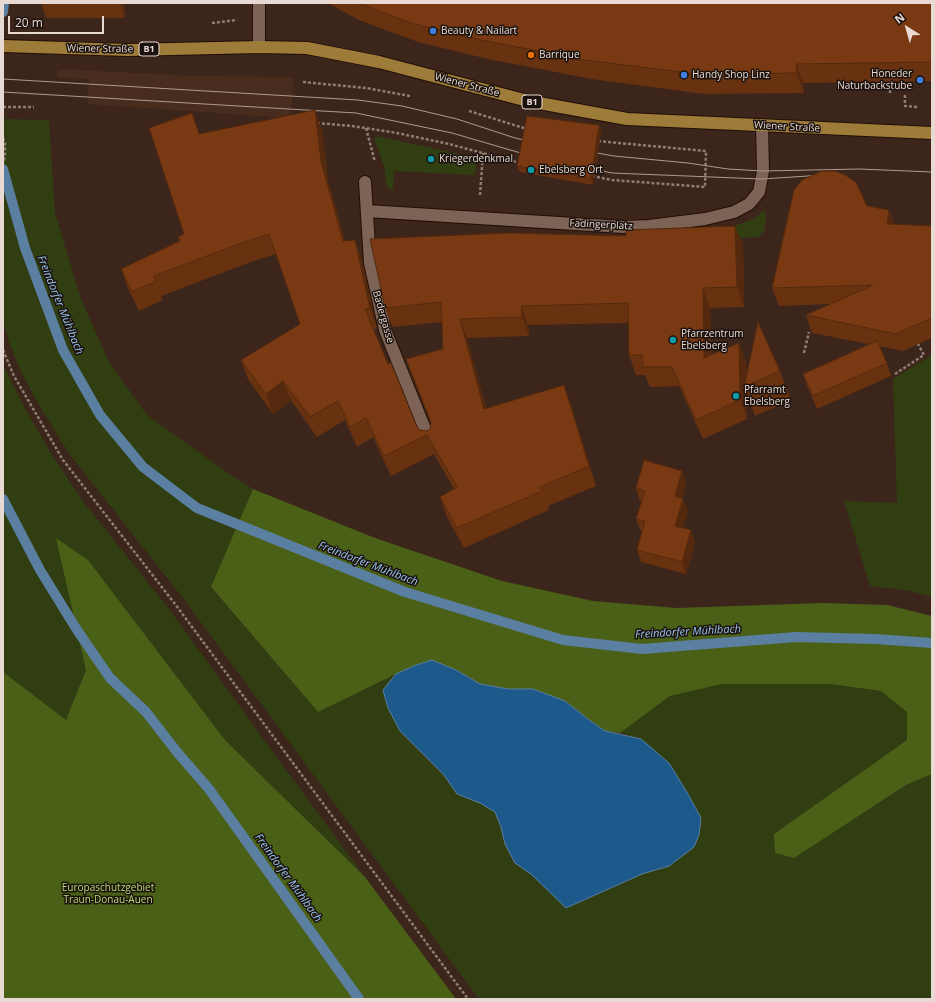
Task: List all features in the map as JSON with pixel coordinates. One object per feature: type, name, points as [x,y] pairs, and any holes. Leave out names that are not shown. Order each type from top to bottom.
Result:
[{"type":"main road","name":"Wiener Straße","points":[[3,46],[128,50],[259,47],[307,48],[427,74],[528,101],[627,119],[932,133]]},
{"type":"street","points":[[259,3],[259,47]]},
{"type":"street","name":"Fadingerplatz","points":[[367,211],[623,227],[705,220],[734,212],[750,204],[759,192],[763,171],[762,125]]},
{"type":"street","name":"Badergasse","points":[[365,182],[370,263],[385,330],[431,444]]},
{"type":"path","points":[[890,73],[890,96]]},
{"type":"path","points":[[303,82],[366,88],[412,96]]},
{"type":"path","points":[[905,95],[905,106],[911,107]]},
{"type":"path","points":[[3,107],[34,107]]},
{"type":"path","points":[[467,111],[533,130]]},
{"type":"path","points":[[316,123],[366,128],[449,144],[522,163]]},
{"type":"path","points":[[366,128],[372,150]]},
{"type":"path","points":[[3,138],[5,143],[5,156],[3,164]]},
{"type":"path","points":[[592,176],[612,180],[705,186],[706,151],[593,140]]},
{"type":"path","points":[[481,176],[483,153]]},
{"type":"path","points":[[804,353],[809,332]]},
{"type":"path","points":[[895,374],[924,354],[915,337]]},
{"type":"path","points":[[3,350],[14,376],[63,460],[175,604],[468,999]]},
{"type":"shaded area","points":[[58,69],[195,76],[294,77],[290,118],[87,104],[89,79],[57,77]]},
{"type":"green space","points":[[3,119],[49,120],[55,213],[81,299],[109,362],[147,415],[253,489],[211,588],[318,712],[396,674],[383,690],[421,753],[444,775],[457,794],[480,803],[495,812],[501,827],[505,844],[515,863],[532,875],[548,891],[581,902],[642,874],[669,866],[701,818],[669,763],[641,739],[620,733],[670,696],[722,684],[830,684],[881,691],[907,712],[907,740],[774,834],[855,818],[906,785],[932,774],[932,999],[479,999],[183,598],[71,456],[43,412],[21,372],[9,342],[3,321]]},
{"type":"green space","points":[[377,136],[477,158],[475,175],[394,171],[393,190],[388,188],[386,182],[384,166],[374,138]]},
{"type":"green space","points":[[765,210],[766,221],[764,231],[758,237],[647,243],[724,230],[753,219]]},
{"type":"green space","points":[[932,355],[932,597],[906,590],[870,586],[844,501],[897,503],[893,379]]},
{"type":"green space","points":[[3,364],[21,401],[49,450],[85,504],[169,609],[365,877],[225,740],[88,560],[86,670],[81,681],[3,999]]},
{"type":"green space","points":[[253,489],[375,538],[502,581],[593,601],[677,608],[822,603],[887,605],[932,616],[932,774],[906,785],[794,858],[775,853],[774,834],[907,740],[907,712],[881,691],[830,684],[722,684],[670,696],[620,733],[605,731],[565,701],[533,689],[508,689],[480,684],[456,670],[432,660],[396,674],[318,712],[211,587]]},
{"type":"green space","name":"Europaschutzgebiet Traun-Donau-Auen","points":[[56,538],[88,560],[225,740],[365,877],[456,999],[3,999],[3,672],[66,720],[86,670]]},
{"type":"water","points":[[432,660],[456,670],[480,684],[508,689],[533,689],[565,701],[605,731],[641,739],[669,763],[701,818],[699,835],[694,847],[669,866],[642,874],[566,908],[532,875],[515,863],[505,844],[501,827],[495,812],[480,803],[457,794],[444,775],[400,731],[388,708],[383,690],[396,674]]},
{"type":"building","points":[[358,3],[932,3],[932,62],[796,64],[797,73],[697,74],[585,60],[481,40],[411,23]]},
{"type":"building","points":[[315,110],[321,161],[343,241],[355,240],[370,309],[365,309],[388,364],[391,363],[417,427],[420,430],[427,431],[430,429],[431,422],[406,359],[443,349],[441,302],[385,308],[370,239],[508,233],[626,236],[626,230],[735,226],[737,287],[703,288],[704,358],[739,343],[740,400],[696,420],[672,367],[643,367],[642,355],[629,355],[628,303],[521,306],[522,317],[460,319],[484,409],[564,385],[589,466],[540,487],[542,491],[457,528],[440,497],[457,487],[427,435],[384,456],[366,418],[350,427],[338,401],[310,417],[283,381],[266,394],[241,360],[300,324],[269,234],[154,276],[156,281],[132,292],[121,269],[180,241],[178,237],[184,234],[149,128],[192,113],[199,134]]},
{"type":"building","points":[[527,116],[599,125],[591,178],[517,166]]},
{"type":"building","points":[[822,171],[835,171],[856,182],[867,206],[889,210],[887,224],[932,226],[932,318],[896,334],[806,315],[873,285],[772,288],[794,190],[802,180]]},
{"type":"building","points":[[758,322],[780,371],[744,387]]},
{"type":"building","points":[[877,341],[887,363],[813,396],[803,374]]},
{"type":"building","points":[[644,460],[682,471],[675,496],[683,499],[675,526],[691,530],[682,562],[637,550],[645,521],[636,519],[645,491],[636,488]]},
{"type":"waterway","name":"Freindorfer Mühlbach","points":[[3,12],[4,3]]},
{"type":"waterway","name":"Freindorfer Mühlbach","points":[[3,169],[25,248],[63,350],[100,415],[143,467],[197,508],[405,592],[563,640],[642,649],[796,637],[875,639],[932,643]]},
{"type":"waterway","name":"Freindorfer Mühlbach","points":[[3,499],[40,570],[77,630],[110,678],[146,712],[177,752],[209,789],[359,999]]},
{"type":"tram line","points":[[3,79],[358,100],[402,106],[457,119],[515,138],[533,142]]},
{"type":"tram line","points":[[3,92],[356,113],[452,133],[531,156]]},
{"type":"tram line","points":[[586,151],[614,156],[688,163],[728,169],[763,171],[859,169],[932,172]]},
{"type":"tram line","points":[[584,167],[612,173],[762,179],[823,175]]},
{"type":"place","name":"Beauty & Nailart","points":[[433,31]]},
{"type":"place","name":"Barrique","points":[[531,55]]},
{"type":"place","name":"Handy Shop Linz","points":[[684,75]]},
{"type":"place","name":"Honeder Naturbackstube","points":[[920,80]]},
{"type":"place","name":"Kriegerdenkmal","points":[[431,159]]},
{"type":"place","name":"Ebelsberg Ort","points":[[531,170]]},
{"type":"place","name":"Pfarrzentrum Ebelsberg","points":[[673,340]]},
{"type":"place","name":"Pfarramt Ebelsberg","points":[[736,396]]}]
